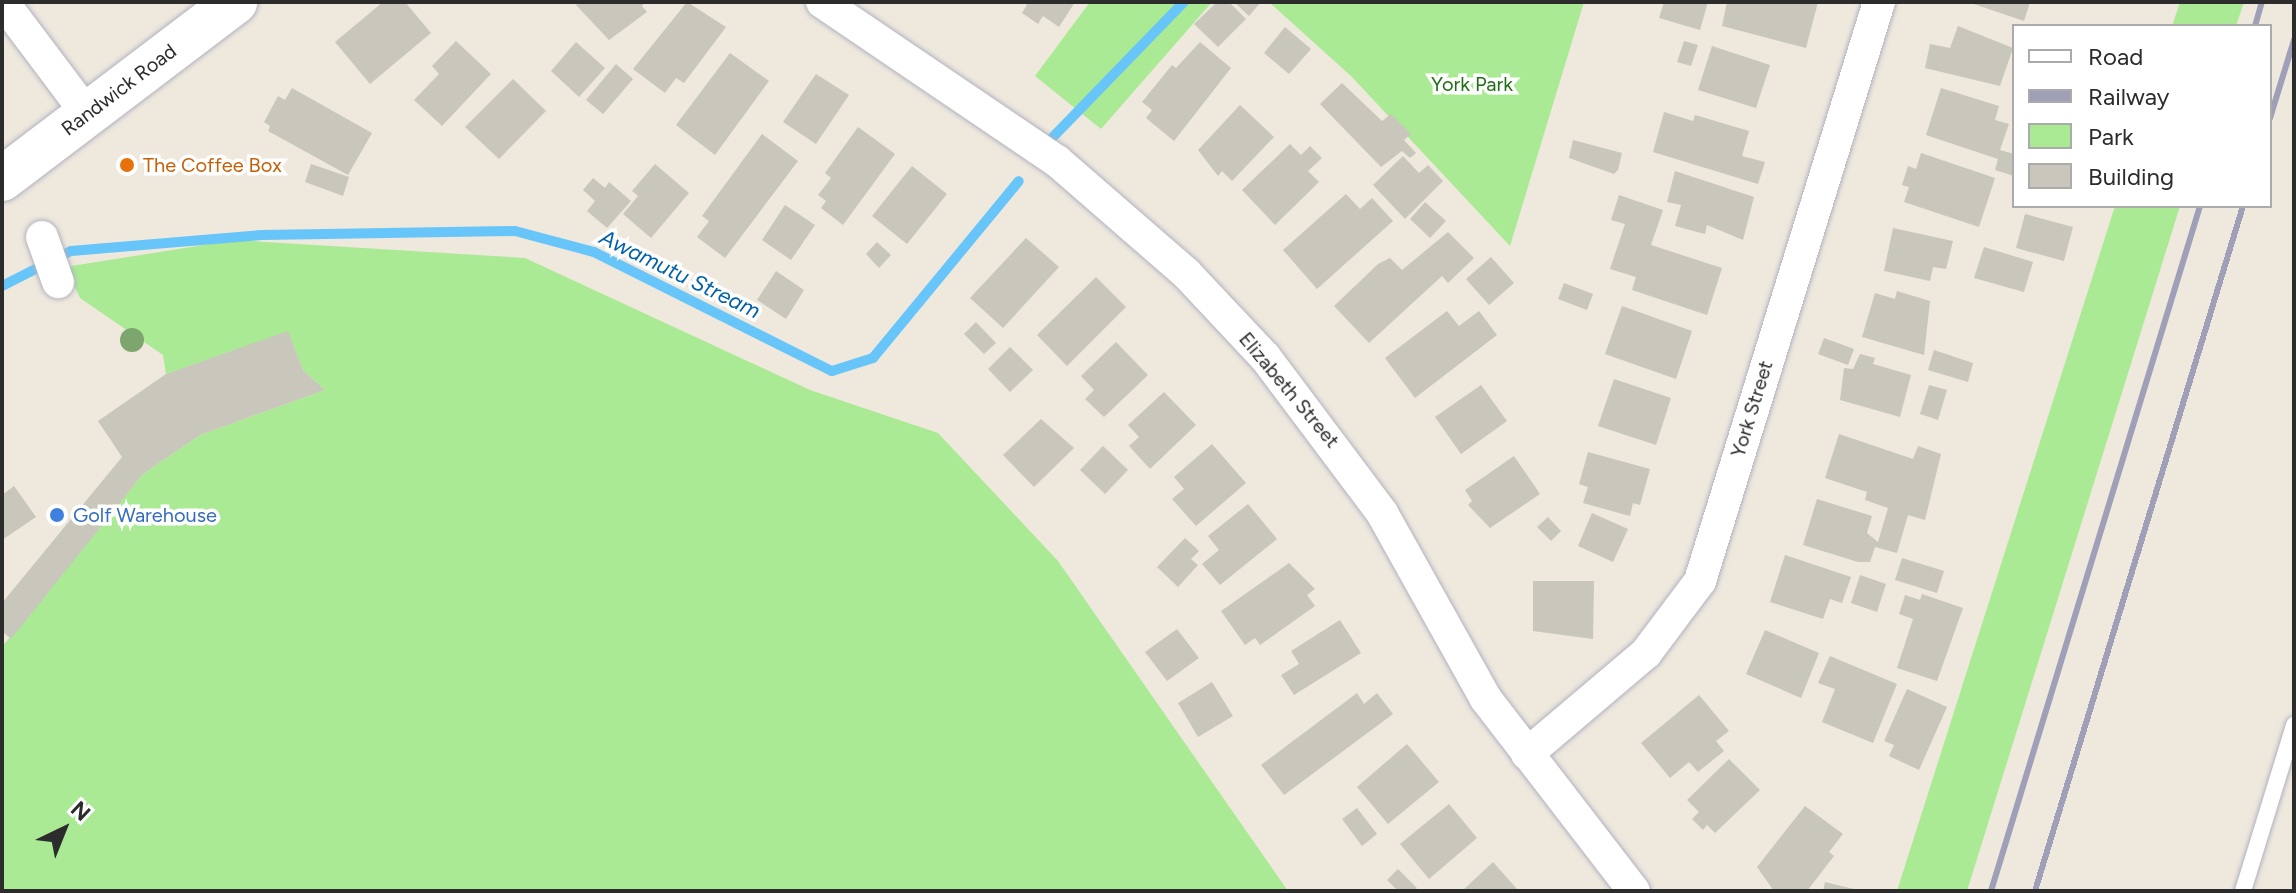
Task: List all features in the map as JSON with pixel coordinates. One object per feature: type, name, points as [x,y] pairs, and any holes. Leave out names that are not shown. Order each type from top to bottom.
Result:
[{"type":"main road","name":"Randwick Road","points":[[2,179],[235,2]]},
{"type":"street","points":[[3,2],[87,114]]},
{"type":"street","name":"Elizabeth Street","points":[[822,2],[1057,161],[1186,273],[1265,357],[1382,513],[1456,650],[1527,754],[1634,891]]},
{"type":"street","name":"York Street","points":[[1527,754],[1646,653],[1700,581],[1879,2]]},
{"type":"street","points":[[42,237],[58,282]]},
{"type":"lane","points":[[2243,891],[2294,725]]},
{"type":"green space","points":[[1090,2],[1212,2],[1101,129],[1035,76]]},
{"type":"green space","name":"York Park","points":[[1269,2],[1584,2],[1510,246],[1351,76]]},
{"type":"green space","points":[[2180,2],[2244,2],[2237,24],[2173,24]]},
{"type":"green space","points":[[2114,208],[2179,208],[1967,891],[1897,891]]},
{"type":"green space","points":[[235,240],[525,258],[810,390],[938,433],[1058,561],[1288,891],[2,891],[2,647],[143,474],[200,435],[325,390],[303,370],[288,332],[166,374],[163,355],[80,298],[65,267]]},
{"type":"building","points":[[383,2],[405,2],[431,33],[370,84],[335,42]]},
{"type":"building","points":[[580,2],[646,2],[642,6],[647,12],[609,40],[576,5]]},
{"type":"building","points":[[687,2],[726,27],[684,83],[676,78],[665,93],[633,69]]},
{"type":"building","points":[[1023,2],[1075,2],[1059,27],[1043,16],[1038,24],[1022,13],[1027,5]]},
{"type":"building","points":[[1217,2],[1229,2],[1246,19],[1218,47],[1194,24]]},
{"type":"building","points":[[1234,2],[1261,2],[1249,16]]},
{"type":"building","points":[[1664,2],[1708,2],[1700,30],[1659,18]]},
{"type":"building","points":[[1727,2],[1818,2],[1806,48],[1722,26]]},
{"type":"building","points":[[1968,2],[2030,2],[2024,21]]},
{"type":"building","points":[[1958,26],[2012,48],[2000,86],[1925,68],[1930,44],[1950,48]]},
{"type":"building","points":[[1285,27],[1311,49],[1289,74],[1264,53]]},
{"type":"building","points":[[456,41],[491,74],[442,126],[414,100],[439,74],[432,66]]},
{"type":"building","points":[[1684,41],[1698,45],[1691,66],[1677,62]]},
{"type":"building","points":[[576,42],[605,68],[579,97],[551,71]]},
{"type":"building","points":[[1200,42],[1231,68],[1174,141],[1146,118],[1152,110],[1142,102],[1172,65],[1176,68]]},
{"type":"building","points":[[1712,46],[1770,65],[1756,108],[1698,90]]},
{"type":"building","points":[[730,53],[769,81],[715,155],[676,125]]},
{"type":"building","points":[[616,64],[633,79],[603,114],[586,100]]},
{"type":"building","points":[[816,74],[849,95],[816,144],[783,122]]},
{"type":"building","points":[[513,79],[546,111],[499,159],[465,127]]},
{"type":"building","points":[[1342,83],[1382,121],[1391,114],[1411,134],[1404,140],[1416,153],[1410,158],[1402,151],[1381,167],[1320,104]]},
{"type":"building","points":[[292,88],[372,133],[348,175],[268,131],[270,126],[264,122],[278,96],[285,100]]},
{"type":"building","points":[[1941,88],[1999,106],[1995,120],[2009,124],[2000,150],[2012,153],[2012,175],[1995,170],[1998,159],[1926,135]]},
{"type":"building","points":[[1240,105],[1274,137],[1232,181],[1222,171],[1218,176],[1198,150]]},
{"type":"building","points":[[1664,112],[1693,121],[1695,115],[1749,131],[1742,156],[1765,162],[1758,184],[1653,152]]},
{"type":"building","points":[[858,127],[895,154],[843,225],[821,208],[826,201],[818,195],[831,178],[825,173]]},
{"type":"building","points":[[762,134],[798,161],[725,258],[697,237],[709,221],[702,216]]},
{"type":"building","points":[[1573,140],[1622,153],[1618,170],[1614,174],[1569,158]]},
{"type":"building","points":[[1290,144],[1301,155],[1310,146],[1322,158],[1308,171],[1319,182],[1275,225],[1242,190]]},
{"type":"building","points":[[1921,153],[1995,178],[1979,227],[1904,202],[1909,187],[1902,185],[1908,166],[1916,169]]},
{"type":"building","points":[[1403,156],[1419,173],[1428,165],[1443,181],[1405,219],[1373,185]]},
{"type":"building","points":[[311,164],[349,177],[343,196],[305,182]]},
{"type":"building","points":[[655,164],[689,193],[651,238],[623,214],[638,196],[632,191]]},
{"type":"building","points":[[912,166],[947,194],[907,244],[872,216]]},
{"type":"building","points":[[1675,171],[1754,197],[1743,240],[1707,225],[1705,234],[1675,226],[1681,205],[1667,202]]},
{"type":"building","points":[[593,178],[605,188],[609,182],[631,201],[607,228],[587,211],[595,201],[583,190]]},
{"type":"building","points":[[1346,194],[1360,209],[1372,198],[1393,221],[1317,289],[1283,250]]},
{"type":"building","points":[[1619,195],[1663,210],[1651,245],[1722,268],[1707,315],[1632,290],[1636,277],[1610,269],[1625,224],[1611,220]]},
{"type":"building","points":[[1425,202],[1446,221],[1430,238],[1410,219]]},
{"type":"building","points":[[785,205],[815,225],[791,260],[762,240]]},
{"type":"building","points":[[2025,214],[2073,227],[2064,261],[2016,248]]},
{"type":"building","points":[[1893,228],[1953,241],[1946,269],[1933,267],[1930,281],[1884,271]]},
{"type":"building","points":[[1448,232],[1474,258],[1448,283],[1442,276],[1369,343],[1334,306],[1378,264],[1390,258],[1402,270]]},
{"type":"building","points":[[1026,238],[1059,267],[1003,328],[970,298]]},
{"type":"building","points":[[877,242],[891,255],[879,268],[866,254]]},
{"type":"building","points":[[1984,247],[2033,262],[2024,292],[1974,278]]},
{"type":"building","points":[[1491,257],[1514,283],[1489,305],[1466,279]]},
{"type":"building","points":[[776,271],[804,290],[786,319],[757,300]]},
{"type":"building","points":[[1096,277],[1126,307],[1067,366],[1037,335]]},
{"type":"building","points":[[1564,283],[1593,294],[1587,310],[1558,299]]},
{"type":"building","points":[[1897,291],[1930,301],[1924,355],[1862,337],[1875,293],[1895,299]]},
{"type":"building","points":[[1622,306],[1692,331],[1676,379],[1605,354]]},
{"type":"building","points":[[1447,311],[1459,326],[1479,311],[1497,335],[1415,398],[1385,358]]},
{"type":"building","points":[[976,322],[996,343],[984,354],[964,334]]},
{"type":"building","points":[[288,331],[303,370],[325,390],[200,435],[143,474],[11,639],[2,631],[2,603],[122,457],[98,421],[166,374]]},
{"type":"building","points":[[1824,338],[1854,349],[1848,365],[1818,354]]},
{"type":"building","points":[[1116,342],[1148,375],[1104,417],[1085,399],[1094,390],[1081,376]]},
{"type":"building","points":[[1010,347],[1033,370],[1010,392],[988,369]]},
{"type":"building","points":[[1934,350],[1973,363],[1968,382],[1928,370]]},
{"type":"building","points":[[1860,354],[1875,358],[1873,364],[1911,375],[1900,417],[1840,400],[1844,368],[1853,369]]},
{"type":"building","points":[[1614,379],[1671,398],[1656,445],[1598,426]]},
{"type":"building","points":[[1481,385],[1507,421],[1461,454],[1435,417]]},
{"type":"building","points":[[1929,385],[1947,390],[1938,420],[1920,414]]},
{"type":"building","points":[[1164,392],[1196,425],[1150,469],[1129,446],[1139,437],[1128,425]]},
{"type":"building","points":[[1041,419],[1074,448],[1034,487],[1003,455]]},
{"type":"building","points":[[1839,434],[1913,459],[1918,446],[1941,454],[1925,520],[1908,515],[1897,553],[1875,547],[1870,562],[1858,562],[1803,545],[1817,499],[1872,516],[1867,533],[1878,542],[1888,508],[1865,500],[1867,492],[1825,478]]},
{"type":"building","points":[[1212,444],[1246,483],[1196,526],[1172,499],[1184,489],[1174,477]]},
{"type":"building","points":[[1103,446],[1128,470],[1105,494],[1080,470]]},
{"type":"building","points":[[1588,452],[1650,469],[1640,505],[1633,503],[1630,516],[1583,503],[1588,487],[1579,484]]},
{"type":"building","points":[[1514,456],[1540,494],[1490,528],[1468,505],[1472,501],[1465,490]]},
{"type":"building","points":[[14,486],[36,517],[2,540],[2,495]]},
{"type":"building","points":[[1248,504],[1277,539],[1220,585],[1202,564],[1219,550],[1208,536]]},
{"type":"building","points":[[1592,513],[1628,529],[1613,562],[1578,546]]},
{"type":"building","points":[[1548,517],[1561,531],[1551,541],[1537,527]]},
{"type":"building","points":[[1185,538],[1199,551],[1191,559],[1198,565],[1178,587],[1157,567]]},
{"type":"building","points":[[1785,555],[1851,577],[1842,603],[1830,599],[1823,619],[1770,602]]},
{"type":"building","points":[[1902,558],[1944,571],[1937,593],[1895,580]]},
{"type":"building","points":[[1289,563],[1315,589],[1307,595],[1315,606],[1260,645],[1255,638],[1245,645],[1221,611]]},
{"type":"building","points":[[1860,575],[1886,584],[1877,612],[1851,603]]},
{"type":"building","points":[[1533,581],[1594,581],[1593,639],[1533,631]]},
{"type":"building","points":[[1922,594],[1963,608],[1937,681],[1897,668],[1913,619],[1899,614],[1905,595],[1920,600]]},
{"type":"building","points":[[1340,620],[1361,653],[1294,695],[1281,675],[1299,664],[1291,651]]},
{"type":"building","points":[[1177,629],[1199,658],[1167,681],[1145,652]]},
{"type":"building","points":[[1765,630],[1819,653],[1801,698],[1746,674]]},
{"type":"building","points":[[1830,656],[1897,684],[1873,743],[1822,722],[1835,689],[1818,683]]},
{"type":"building","points":[[1212,682],[1233,716],[1198,737],[1178,703]]},
{"type":"building","points":[[1907,689],[1947,707],[1919,770],[1889,756],[1894,745],[1884,741]]},
{"type":"building","points":[[1357,693],[1364,704],[1377,693],[1393,714],[1284,795],[1261,765]]},
{"type":"building","points":[[1699,695],[1729,731],[1716,741],[1724,751],[1698,772],[1689,762],[1670,778],[1641,743]]},
{"type":"building","points":[[1407,744],[1439,782],[1388,824],[1357,787]]},
{"type":"building","points":[[1729,759],[1760,790],[1715,833],[1707,825],[1703,830],[1692,819],[1699,812],[1687,800]]},
{"type":"building","points":[[1449,804],[1477,838],[1429,879],[1400,844]]},
{"type":"building","points":[[1805,806],[1843,834],[1829,852],[1834,856],[1807,891],[1774,891],[1757,867]]},
{"type":"building","points":[[1357,808],[1377,834],[1362,846],[1342,819]]},
{"type":"building","points":[[1493,862],[1517,889],[1462,891]]},
{"type":"building","points":[[1398,869],[1417,888],[1414,891],[1398,891],[1387,880]]},
{"type":"building","points":[[1825,882],[1858,890],[1823,891]]},
{"type":"waterway","name":"Awamutu Stream","points":[[1053,137],[1184,2]]},
{"type":"waterway","name":"Awamutu Stream","points":[[2,286],[71,251],[262,235],[515,231],[594,252],[832,371],[873,358],[1019,181]]},
{"type":"railway","points":[[2256,24],[2262,2]]},
{"type":"railway","points":[[2272,112],[2294,40]]},
{"type":"railway","points":[[1991,891],[2199,208]]},
{"type":"railway","points":[[2035,891],[2242,208]]},
{"type":"place","name":"The Coffee Box","points":[[127,165]]},
{"type":"place","name":"Golf Warehouse","points":[[57,515]]}]
